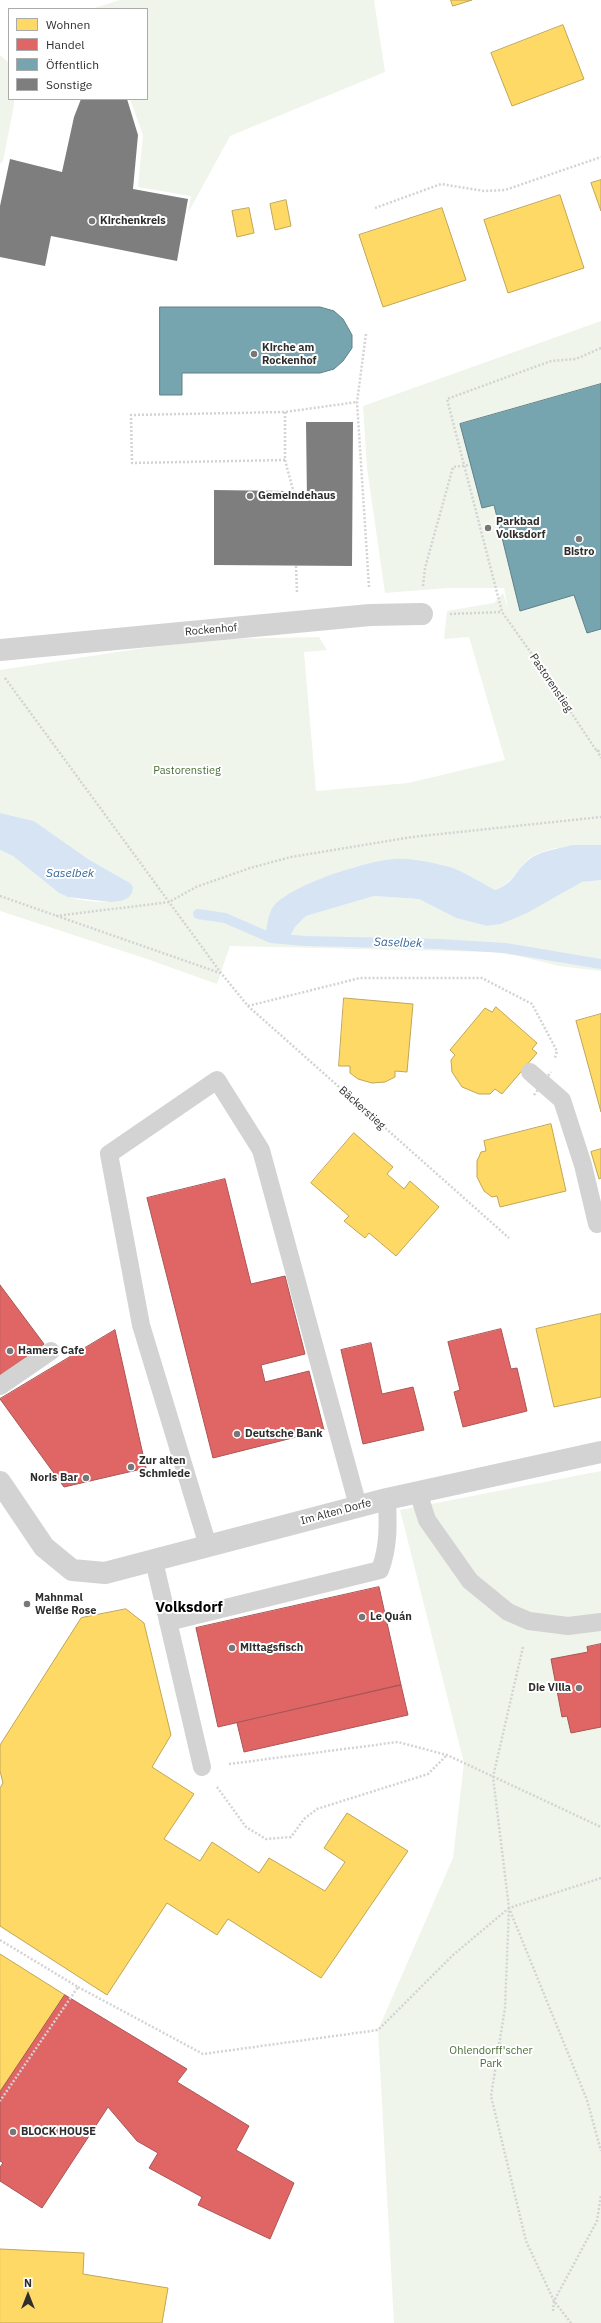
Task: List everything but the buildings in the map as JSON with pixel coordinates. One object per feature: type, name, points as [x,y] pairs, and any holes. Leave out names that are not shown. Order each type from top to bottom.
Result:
[{"type":"street","name":"Rockenhof","points":[[0,650],[370,615],[422,614]]},
{"type":"street","name":"Im Alten Dorfe","points":[[0,1482],[44,1547],[72,1570],[105,1573],[358,1506],[601,1452]]},
{"type":"lane","points":[[530,1072],[562,1100],[583,1165],[597,1224]]},
{"type":"lane","points":[[208,1546],[141,1325],[109,1154],[217,1080],[261,1150],[358,1506]]},
{"type":"lane","points":[[0,1386],[51,1350]]},
{"type":"lane","points":[[418,1492],[427,1520],[470,1581],[508,1612],[529,1622],[568,1626],[601,1622]]},
{"type":"lane","points":[[168,1622],[380,1570],[386,1555],[389,1530],[387,1499]]},
{"type":"lane","points":[[154,1561],[202,1767]]},
{"type":"path","points":[[375,208],[441,184],[484,191],[505,190],[601,157]]},
{"type":"path","points":[[366,334],[357,402],[370,615]]},
{"type":"path","points":[[469,465],[464,466],[453,467],[425,568],[422,614],[502,612],[464,466],[447,399],[551,361],[576,359],[601,348]]},
{"type":"path","points":[[285,460],[132,463],[131,415],[285,412],[357,402]]},
{"type":"path","points":[[285,412],[285,460],[296,501]]},
{"type":"path","name":"Pastorenstieg","points":[[502,612],[540,664],[601,758]]},
{"type":"path","name":"Bäckerstieg","points":[[1,672],[221,973],[248,1006],[509,1238]]},
{"type":"path","points":[[596,750],[601,752]]},
{"type":"path","points":[[56,916],[169,902],[196,887],[250,868],[291,857],[412,837],[601,817]]},
{"type":"path","points":[[0,896],[221,973]]},
{"type":"path","points":[[248,1006],[360,978],[482,978],[532,1004],[557,1051],[551,1072],[534,1095]]},
{"type":"path","points":[[529,1622],[493,1777],[509,1908],[505,2008],[491,2096],[526,2241],[554,2301],[571,2323]]},
{"type":"path","points":[[447,1755],[428,1774],[317,1809],[304,1819],[291,1837],[266,1839],[246,1828],[202,1767],[398,1742],[447,1755],[601,1827]]},
{"type":"path","points":[[0,1940],[78,1987],[203,2054],[378,2030],[453,1955],[509,1908],[601,1878]]},
{"type":"path","points":[[509,1908],[587,2100],[601,2151]]},
{"type":"path","points":[[0,2101],[78,1987]]},
{"type":"path","points":[[553,2310],[554,2301],[597,2221],[601,2195]]},
{"type":"green space","points":[[120,0],[374,0],[385,72],[230,136],[188,213],[191,196],[138,187],[143,135],[130,100],[148,100],[148,8],[94,8]]},
{"type":"green space","points":[[0,55],[8,62],[8,100],[14,100],[14,105],[3,161],[0,164]]},
{"type":"green space","name":"Pastorenstieg","points":[[601,321],[601,845],[562,847],[541,852],[526,861],[505,885],[495,890],[468,875],[444,865],[395,859],[357,866],[330,876],[286,896],[288,940],[295,927],[306,916],[374,896],[419,899],[456,918],[487,926],[501,924],[539,906],[582,882],[601,880],[601,971],[559,966],[519,956],[493,952],[230,946],[217,984],[147,959],[0,911],[0,850],[13,856],[59,893],[66,896],[98,902],[121,901],[130,883],[88,859],[34,821],[0,813],[0,670],[137,649],[218,639],[319,637],[327,650],[304,652],[316,791],[408,783],[505,760],[469,637],[444,639],[447,611],[494,603],[503,593],[508,609],[504,588],[448,588],[385,593],[367,468],[363,406]]},
{"type":"green space","name":"Ohlendorff'scher Park","points":[[601,1471],[601,2323],[394,2323],[378,2030],[453,1858],[464,1763],[400,1510]]},
{"type":"water","name":"Saselbek","points":[[0,813],[34,821],[88,859],[130,883],[133,887],[132,893],[128,898],[121,901],[111,902],[68,897],[59,893],[13,856],[0,850]]},
{"type":"water","points":[[572,845],[601,845],[601,880],[582,882],[527,913],[501,924],[487,926],[456,918],[419,899],[374,896],[306,916],[295,927],[288,940],[265,936],[271,910],[282,899],[295,890],[348,869],[394,859],[418,860],[456,869],[495,890],[510,881],[527,861],[537,855]]},
{"type":"waterway","name":"Saselbek","points":[[198,914],[225,918],[271,938],[305,941],[439,944],[505,948],[601,964]]},
{"type":"place","name":"Kirchenkreis","points":[[92,221]]},
{"type":"place","name":"Kirche am Rockenhof","points":[[254,354]]},
{"type":"place","name":"Gemeindehaus","points":[[250,496]]},
{"type":"place","name":"Parkbad Volksdorf","points":[[488,528]]},
{"type":"place","name":"Bistro","points":[[579,539]]},
{"type":"place","name":"Hamers Cafe","points":[[10,1351]]},
{"type":"place","name":"Deutsche Bank","points":[[237,1434]]},
{"type":"place","name":"Zur alten Schmiede","points":[[131,1467]]},
{"type":"place","name":"Noris Bar","points":[[86,1478]]},
{"type":"place","name":"Mahnmal Weiße Rose","points":[[27,1604]]},
{"type":"place","name":"Le Quán","points":[[362,1617]]},
{"type":"place","name":"Mittagsfisch","points":[[232,1648]]},
{"type":"place","name":"Die Villa","points":[[579,1688]]},
{"type":"place","name":"BLOCK HOUSE","points":[[13,2132]]},
{"type":"district","name":"Volksdorf","points":[[189,1608]]}]
